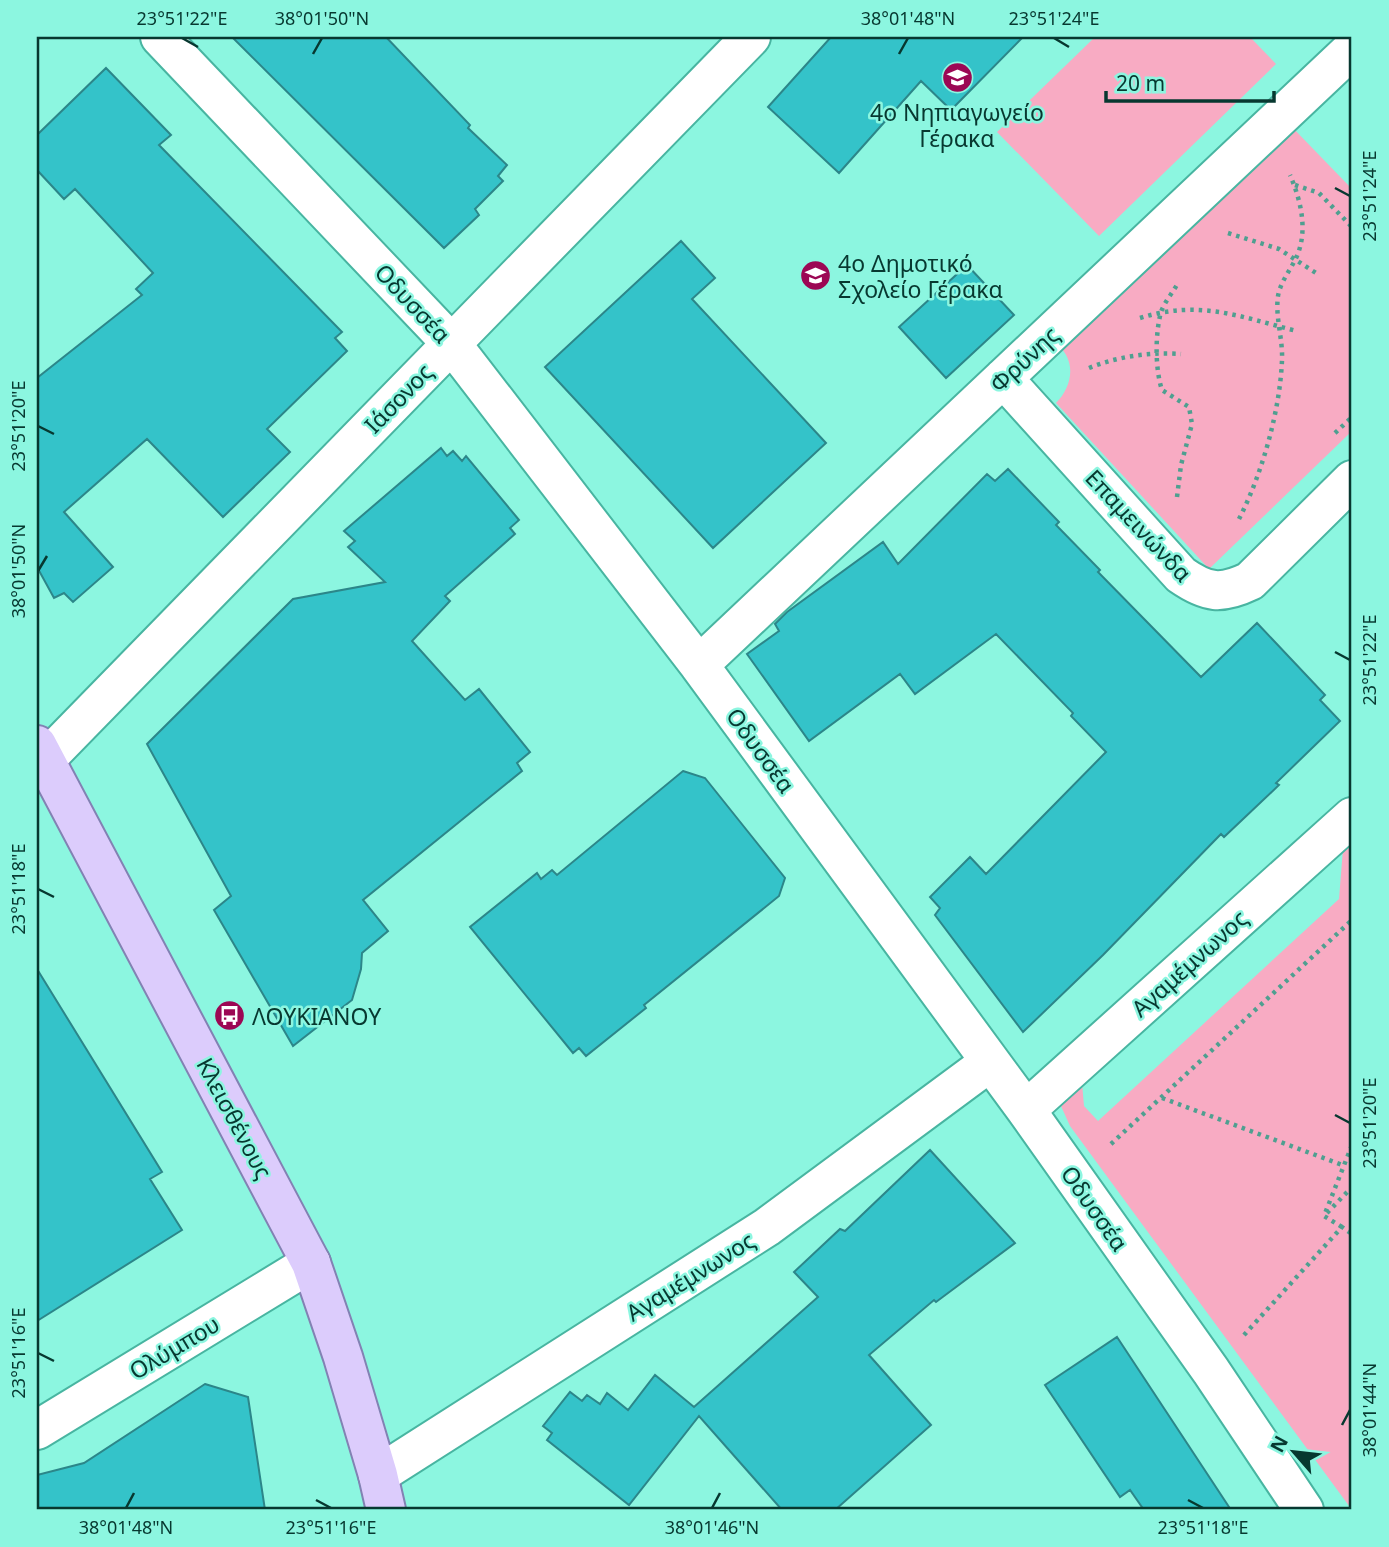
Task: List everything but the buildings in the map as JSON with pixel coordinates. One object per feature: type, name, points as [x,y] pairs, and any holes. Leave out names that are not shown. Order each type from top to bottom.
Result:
[{"type":"main road","name":"Κλεισθένους","points":[[41,752],[312,1263],[343,1356],[382,1492]]},
{"type":"street","name":"Οδυσσέα","points":[[160,37],[452,343],[699,666],[1026,1110],[1210,1371],[1304,1510]]},
{"type":"street","name":"Ιάσονος","points":[[41,752],[452,343],[751,37]]},
{"type":"street","name":"Φρύνης","points":[[699,666],[1260,136],[1344,49]]},
{"type":"street","name":"Επαμεινώνδα","points":[[1003,379],[1181,575],[1198,587],[1215,591],[1234,589],[1250,581],[1352,480]]},
{"type":"street","name":"Αγαμέμνωνος","points":[[1026,1110],[1352,817]]},
{"type":"street","name":"Αγαμέμνωνος","points":[[382,1492],[767,1227],[990,1062]]},
{"type":"street","name":"Ολύμπου","points":[[37,1430],[312,1263]]},
{"type":"path","points":[[1235,527],[1250,498],[1268,442],[1281,382],[1283,357],[1278,296],[1303,240],[1301,207],[1294,184],[1285,163],[1260,136]]},
{"type":"path","points":[[1294,184],[1319,193],[1352,227]]},
{"type":"path","points":[[1220,231],[1279,250],[1315,273]]},
{"type":"path","points":[[1176,506],[1181,465],[1192,424],[1189,407],[1162,390],[1158,379],[1156,352],[1161,312],[1184,273]]},
{"type":"path","points":[[1134,320],[1161,312],[1190,309],[1221,311],[1297,331]]},
{"type":"path","points":[[1086,369],[1127,356],[1156,352],[1181,354]]},
{"type":"path","points":[[1074,1178],[1352,920]]},
{"type":"path","points":[[1162,1098],[1345,1166]]},
{"type":"path","points":[[1324,1216],[1352,1145]]},
{"type":"path","points":[[1324,1216],[1352,1187]]},
{"type":"path","points":[[1324,1216],[1352,1234]]},
{"type":"path","points":[[1210,1371],[1342,1227]]},
{"type":"shaded area","points":[[1095,37],[1250,37],[1276,64],[1099,236],[997,132]]},
{"type":"shaded area","points":[[1290,125],[1352,189],[1352,431],[1209,569],[1056,403],[1066,390],[1070,374],[1068,359],[1058,345]]},
{"type":"shaded area","points":[[1352,829],[1352,1510],[1070,1126],[1061,1106],[1069,1092],[1082,1083],[1084,1106],[1098,1121],[1339,899],[1344,836]]},
{"type":"place","name":"4ο Νηπιαγωγείο Γέρακα","points":[[957,78]]},
{"type":"place","name":"4ο Δημοτικό Σχολείο Γέρακα","points":[[815,276]]},
{"type":"place","name":"ΛΟΥΚΙΑΝΟΥ","points":[[229,1016]]}]
